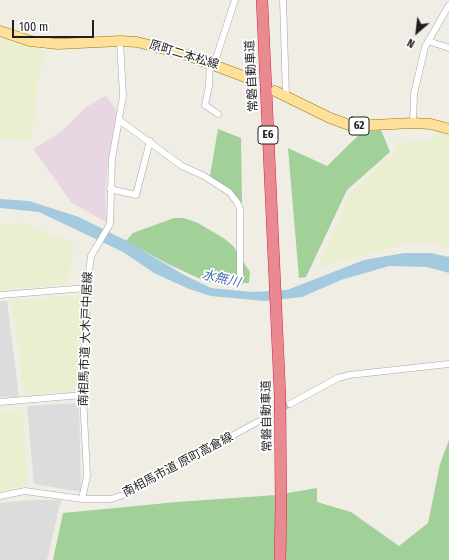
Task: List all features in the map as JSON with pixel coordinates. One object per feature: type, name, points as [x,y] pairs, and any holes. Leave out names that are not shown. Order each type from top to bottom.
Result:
[{"type":"highway","name":"常磐自動車道","points":[[262,0],[278,321],[281,451],[280,560]]},
{"type":"highway","name":"常磐自動車道","points":[[269,0],[275,271]]},
{"type":"main road","name":"原町二本松線","points":[[0,31],[30,41],[58,44],[120,41],[159,46],[212,63],[248,78]]},
{"type":"main road","name":"62","points":[[275,91],[330,118],[352,126],[413,123],[431,124],[449,128]]},
{"type":"street","points":[[218,114],[205,104],[212,63],[235,0]]},
{"type":"street","points":[[283,0],[286,96]]},
{"type":"street","points":[[413,123],[414,94],[428,41],[449,4]]},
{"type":"street","name":"南相馬市道 大木戸中居線","points":[[82,499],[87,476],[83,396],[86,288],[88,269],[96,246],[110,224],[110,189],[113,146],[124,90],[120,41]]},
{"type":"street","points":[[428,41],[449,48]]},
{"type":"street","points":[[119,120],[150,141],[182,166],[204,176],[229,192],[237,202],[240,209],[240,281]]},
{"type":"street","points":[[110,189],[136,195],[150,141]]},
{"type":"street","points":[[0,295],[86,288]]},
{"type":"street","points":[[290,404],[338,378],[349,375],[449,364]]},
{"type":"street","points":[[0,402],[83,396]]},
{"type":"street","name":"南相馬市道 原町高倉線","points":[[0,496],[25,491],[82,499],[111,499],[129,493],[259,421]]},
{"type":"shaded area","points":[[106,96],[117,111],[108,162],[105,196],[107,223],[71,202],[33,149],[61,132],[86,107]]},
{"type":"shaded area","points":[[0,301],[7,301],[19,397],[0,397]]},
{"type":"shaded area","points":[[79,403],[81,492],[34,484],[27,406]]},
{"type":"shaded area","points":[[32,500],[61,500],[47,560],[0,560],[0,503]]},
{"type":"green space","points":[[0,38],[45,51],[39,75],[31,141],[0,138]]},
{"type":"green space","points":[[218,129],[241,138],[242,203],[210,176]]},
{"type":"green space","points":[[381,130],[390,152],[347,190],[306,277],[299,278],[288,148],[327,166],[362,132]]},
{"type":"green space","points":[[438,130],[449,135],[449,248],[415,241],[318,268],[349,195],[392,154],[396,143],[433,141]]},
{"type":"green space","points":[[174,218],[184,218],[198,223],[225,239],[233,246],[250,272],[249,283],[207,282],[168,264],[126,241],[133,233]]},
{"type":"green space","points":[[23,223],[75,244],[67,284],[0,290],[0,225]]},
{"type":"green space","points":[[82,295],[80,391],[24,394],[12,301]]},
{"type":"green space","points":[[23,409],[27,483],[0,492],[0,411]]},
{"type":"green space","points":[[449,440],[449,560],[53,560],[63,513],[177,502],[276,495],[317,488],[317,502],[351,512],[399,546],[428,523],[440,464]]},
{"type":"water","points":[[0,199],[29,201],[79,217],[127,241],[184,275],[211,288],[252,292],[287,290],[364,260],[404,253],[431,253],[449,257],[449,273],[427,267],[389,266],[341,280],[302,297],[265,301],[211,296],[189,289],[154,273],[123,252],[39,212],[0,208]]},
{"type":"tunnel","points":[[248,78],[272,89]]},
{"type":"tunnel","points":[[259,421],[290,404]]},
{"type":"water label","name":"水無川","points":[[221,279]]}]
